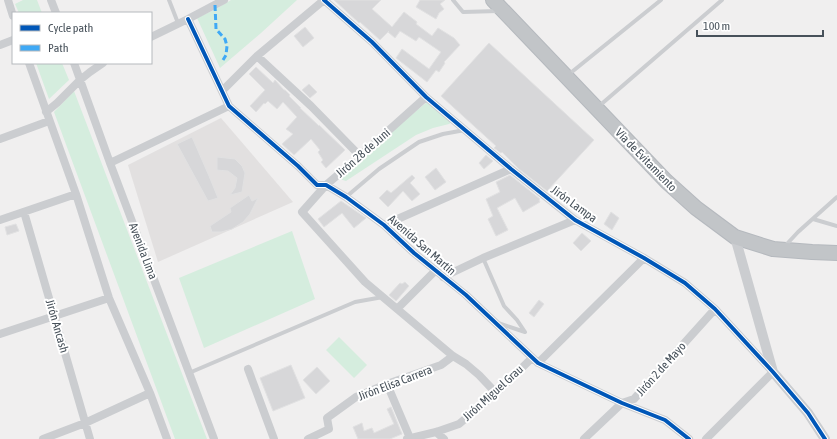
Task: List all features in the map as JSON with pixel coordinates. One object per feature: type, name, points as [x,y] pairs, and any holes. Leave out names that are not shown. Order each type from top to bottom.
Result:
[{"type":"highway","name":"Vía de Evitamiento","points":[[493,0],[666,181],[696,208],[735,237],[782,250],[837,253]]},
{"type":"street","points":[[51,0],[56,12]]},
{"type":"street","points":[[152,36],[224,0]]},
{"type":"street","points":[[222,91],[257,56],[324,0]]},
{"type":"street","name":"Jirón Lampa","points":[[324,0],[372,42],[426,97],[511,169],[575,220],[644,258],[685,283],[715,309],[773,372],[808,413],[825,439]]},
{"type":"street","points":[[10,1],[12,12]]},
{"type":"street","name":"Avenida San Martín","points":[[188,19],[229,106],[298,166],[316,185],[326,185],[346,197],[384,225],[443,277],[466,295],[538,364],[622,403],[665,420],[689,439]]},
{"type":"street","points":[[0,44],[12,40]]},
{"type":"street","points":[[257,56],[311,106],[360,156]]},
{"type":"street","points":[[29,64],[76,194],[109,298],[150,393],[167,439]]},
{"type":"street","name":"Avenida Lima","points":[[74,64],[214,439]]},
{"type":"street","points":[[46,112],[80,80],[102,64]]},
{"type":"street","name":"Jirón 28 de Juni","points":[[384,297],[365,282],[302,212],[326,185],[426,97]]},
{"type":"street","points":[[110,163],[229,106]]},
{"type":"street","points":[[0,138],[49,121]]},
{"type":"street","points":[[384,225],[511,169]]},
{"type":"street","points":[[0,220],[76,194]]},
{"type":"street","name":"Jirón Ancash","points":[[24,212],[90,439]]},
{"type":"street","points":[[443,277],[483,258],[575,220]]},
{"type":"street","points":[[706,439],[773,372],[735,237]]},
{"type":"street","name":"Jirón Miguel Grau","points":[[538,364],[644,258]]},
{"type":"street","points":[[397,309],[436,271]]},
{"type":"street","points":[[384,297],[453,356],[466,364],[479,375],[496,393]]},
{"type":"street","points":[[0,334],[109,298]]},
{"type":"street","name":"Jirón 2 de Mayo","points":[[584,439],[622,403],[634,399],[715,309]]},
{"type":"street","name":"Jirón Elisa Carrera","points":[[308,439],[329,429],[327,418],[356,397],[387,384],[441,365],[453,356]]},
{"type":"street","name":"Jirón Miguel Grau","points":[[409,438],[436,432],[458,424],[496,393],[532,358]]},
{"type":"street","points":[[248,369],[274,439]]},
{"type":"street","points":[[387,384],[409,438]]},
{"type":"street","points":[[43,439],[85,423],[150,393]]},
{"type":"street","points":[[436,432],[444,439]]},
{"type":"lane","points":[[169,0],[178,23]]},
{"type":"lane","points":[[453,0],[463,12],[503,11]]},
{"type":"lane","points":[[566,77],[661,0]]},
{"type":"lane","points":[[596,108],[721,0]]},
{"type":"lane","points":[[346,197],[378,169],[419,142],[443,134],[465,130]]},
{"type":"lane","points":[[782,250],[798,232],[837,197]]},
{"type":"lane","points":[[813,219],[837,226]]},
{"type":"lane","points":[[483,258],[504,306],[517,320],[525,332],[495,322]]},
{"type":"lane","points":[[189,373],[355,302],[384,297]]},
{"type":"shaded area","points":[[221,118],[293,202],[158,262],[128,165]]},
{"type":"green space","points":[[23,0],[37,0],[42,12],[19,12],[15,4]]},
{"type":"green space","points":[[231,0],[297,0],[220,68],[197,18]]},
{"type":"green space","points":[[36,64],[62,64],[69,80],[49,99]]},
{"type":"green space","points":[[74,91],[207,439],[175,439],[54,112]]},
{"type":"green space","points":[[427,102],[452,122],[416,135],[346,181],[336,178]]},
{"type":"green space","points":[[292,231],[315,299],[204,348],[179,278]]},
{"type":"green space","points":[[339,337],[367,365],[354,378],[326,350]]},
{"type":"building","points":[[334,0],[381,0],[372,9],[392,27],[404,12],[417,22],[416,24],[432,36],[438,28],[454,38],[460,45],[444,62],[445,63],[439,72],[436,70],[427,82],[396,58],[402,49],[429,69],[441,52],[419,37],[416,41],[400,31],[395,38],[388,32],[380,40]]},
{"type":"building","points":[[420,0],[445,0],[440,4],[444,9],[439,13],[436,19],[416,7]]},
{"type":"building","points":[[305,27],[314,38],[303,47],[294,36]]},
{"type":"building","points":[[489,43],[594,140],[547,191],[519,169],[502,152],[501,153],[494,148],[496,146],[441,96]]},
{"type":"building","points":[[256,67],[273,83],[275,80],[300,108],[345,150],[326,168],[321,162],[323,160],[318,152],[320,150],[311,139],[294,155],[282,144],[293,134],[286,129],[297,117],[283,102],[277,109],[268,101],[265,104],[264,103],[256,112],[250,106],[265,90],[249,74]]},
{"type":"building","points":[[309,84],[317,92],[310,98],[302,90]]},
{"type":"building","points":[[192,137],[218,198],[208,201],[177,144]]},
{"type":"building","points":[[486,155],[493,161],[484,169],[479,163]]},
{"type":"building","points":[[217,157],[235,159],[242,166],[245,173],[242,192],[230,195],[235,188],[237,178],[228,171],[217,170]]},
{"type":"building","points":[[436,168],[446,182],[435,190],[425,177]]},
{"type":"building","points":[[412,175],[415,178],[410,183],[420,194],[412,201],[403,191],[388,207],[379,198],[387,190],[391,193]]},
{"type":"building","points":[[510,175],[540,199],[540,202],[523,212],[515,198],[497,208],[508,230],[496,236],[488,219],[493,216],[486,199],[500,192],[496,182]]},
{"type":"building","points":[[249,195],[252,201],[258,198],[250,214],[243,222],[232,229],[221,232],[212,232],[210,226],[231,212],[230,208]]},
{"type":"building","points":[[341,201],[366,218],[354,228],[342,213],[324,227],[318,219]]},
{"type":"building","points":[[611,212],[619,218],[612,230],[604,224]]},
{"type":"building","points":[[16,224],[19,231],[7,235],[5,227]]},
{"type":"building","points":[[582,233],[591,241],[581,251],[573,243]]},
{"type":"building","points":[[405,282],[409,286],[396,301],[389,295],[400,283],[402,284]]},
{"type":"building","points":[[539,300],[544,304],[534,317],[529,313]]},
{"type":"building","points":[[291,365],[305,398],[273,411],[260,378]]},
{"type":"building","points":[[317,367],[330,381],[316,394],[303,380]]},
{"type":"building","points":[[391,407],[402,434],[390,439],[358,439],[353,427],[362,423],[364,431],[372,428],[374,433],[394,424],[387,409]]},
{"type":"marked path","points":[[215,5],[216,29],[225,39],[227,46],[226,55],[223,60]]},
{"type":"cycle path","points":[[324,0],[372,42],[426,97],[511,169],[575,220],[644,258],[685,283],[715,309],[773,372],[808,413],[825,439]]},
{"type":"cycle path","points":[[188,19],[229,106],[298,166],[317,185],[326,185],[346,197],[384,225],[414,253],[466,295],[538,363],[622,403],[665,420],[689,439]]}]
